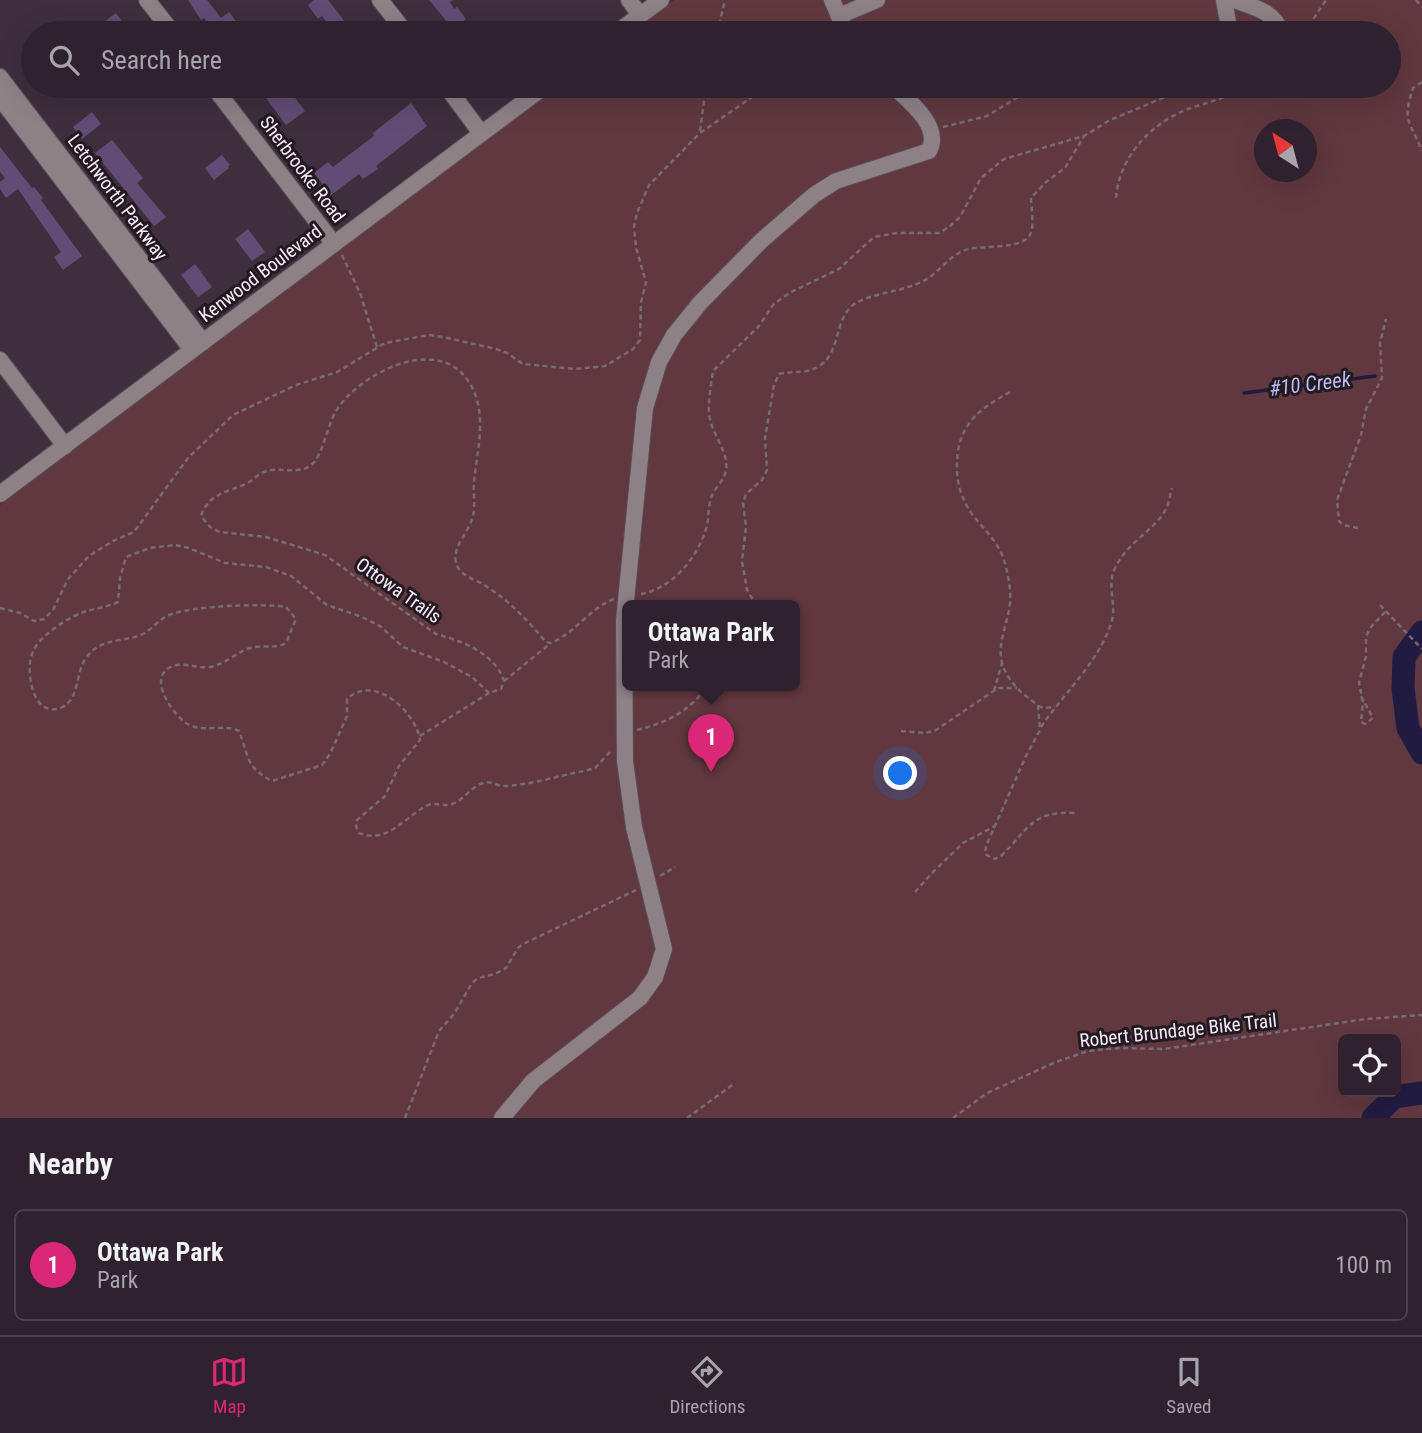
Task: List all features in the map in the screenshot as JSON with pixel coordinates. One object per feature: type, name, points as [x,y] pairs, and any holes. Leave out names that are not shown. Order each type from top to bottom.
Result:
[{"type":"street","points":[[147,0],[164,21]]},
{"type":"street","points":[[380,0],[397,21]]},
{"type":"street","points":[[629,0],[640,15]]},
{"type":"street","points":[[632,21],[661,0]]},
{"type":"street","points":[[832,0],[841,21]]},
{"type":"street","points":[[839,16],[877,0]]},
{"type":"street","points":[[1224,0],[1228,21]]},
{"type":"street","points":[[1234,0],[1261,10],[1275,21]]},
{"type":"street","name":"Letchworth Parkway","points":[[0,77],[198,346]]},
{"type":"street","name":"Letchworth Parkway","points":[[0,97],[198,346]]},
{"type":"street","name":"Sherbrooke Road","points":[[222,98],[334,244]]},
{"type":"street","points":[[455,98],[481,133]]},
{"type":"street","name":"Kenwood Boulevard","points":[[0,494],[529,98]]},
{"type":"street","points":[[626,600],[645,408],[659,362],[674,335],[761,241],[796,209],[836,181],[929,151],[933,144],[929,128],[922,114],[905,98]]},
{"type":"street","points":[[0,360],[65,446]]},
{"type":"street","points":[[502,1118],[533,1081],[640,998],[655,977],[664,949],[634,827],[625,761],[625,691]]},
{"type":"path","points":[[720,21],[725,0]]},
{"type":"path","points":[[1312,21],[1326,0]]},
{"type":"path","points":[[1416,0],[1422,7]]},
{"type":"path","points":[[1422,82],[1413,88],[1405,112],[1422,151]]},
{"type":"path","points":[[700,133],[704,98]]},
{"type":"path","points":[[0,608],[20,613],[34,621],[44,619],[53,610],[62,589],[78,567],[113,541],[134,532],[188,458],[233,415],[296,384],[337,372],[377,347],[393,341],[429,335],[496,349],[523,364],[575,369],[605,366],[633,349],[640,340],[641,302],[646,283],[634,236],[637,214],[649,186],[700,133],[751,98]]},
{"type":"path","points":[[929,128],[954,126],[987,116],[1016,98]]},
{"type":"path","points":[[704,691],[680,715],[625,735],[595,768],[513,785],[481,783],[457,802],[447,806],[436,803],[426,806],[391,831],[376,836],[359,833],[356,826],[357,820],[385,796],[399,766],[417,746],[420,736],[489,693],[501,689],[504,681],[551,643],[588,618],[599,606],[610,600],[648,593],[670,583],[699,546],[708,522],[711,495],[726,470],[724,454],[709,416],[713,371],[759,327],[773,304],[789,293],[839,269],[874,237],[897,233],[939,233],[949,227],[960,217],[981,178],[1004,159],[1084,136],[1110,120],[1165,98]]},
{"type":"path","points":[[1116,198],[1124,165],[1137,146],[1154,129],[1170,117],[1222,98]]},
{"type":"path","points":[[753,600],[747,590],[742,561],[746,527],[743,503],[746,494],[762,480],[767,470],[765,438],[774,385],[779,374],[791,370],[807,373],[822,365],[830,356],[843,316],[858,301],[928,278],[966,249],[1015,244],[1024,240],[1030,234],[1032,225],[1031,198],[1065,168],[1084,136]]},
{"type":"path","points":[[334,244],[352,274],[377,347]]},
{"type":"path","points":[[1358,528],[1343,525],[1339,521],[1337,500],[1361,435],[1366,409],[1382,378],[1380,343],[1386,319]]},
{"type":"path","name":"Ottowa Trails","points":[[504,681],[494,662],[480,652],[436,634],[325,555],[265,537],[220,532],[201,516],[205,505],[221,493],[248,483],[265,471],[299,470],[316,460],[330,422],[341,404],[360,383],[387,368],[423,359],[446,362],[470,383],[480,407],[474,514],[458,546],[456,565],[462,573],[516,608],[546,642],[551,643]]},
{"type":"path","points":[[1010,392],[985,407],[960,438],[957,483],[965,502],[996,541],[1007,568],[1010,602],[999,644],[1003,661],[1017,688],[1038,706],[1055,706]]},
{"type":"path","points":[[1075,813],[1054,812],[1040,817],[1001,856],[995,859],[985,854],[986,846],[1026,755],[1055,706],[1088,668],[1106,637],[1113,616],[1110,582],[1118,563],[1132,543],[1156,522],[1166,509],[1172,488]]},
{"type":"path","name":"Ottowa Trails","points":[[420,736],[401,704],[391,697],[361,690],[347,699],[347,716],[330,754],[322,765],[272,781],[258,774],[250,765],[239,731],[231,728],[204,730],[186,723],[163,695],[164,672],[171,666],[180,664],[195,668],[211,667],[227,663],[255,647],[283,646],[296,619],[286,607],[241,605],[170,614],[141,636],[107,641],[85,659],[72,699],[63,708],[55,710],[37,701],[33,693],[30,662],[34,649],[45,636],[62,624],[86,611],[118,602],[120,578],[126,557],[150,548],[175,545],[225,563],[266,567],[291,576],[327,606],[380,626],[403,647],[444,662],[472,677],[489,693]]},
{"type":"path","points":[[1380,605],[1421,648]]},
{"type":"path","points":[[1361,696],[1373,718],[1365,724],[1361,722],[1363,702],[1361,696],[1359,683],[1366,656],[1366,638],[1370,628],[1386,611]]},
{"type":"path","points":[[994,691],[1003,661]]},
{"type":"path","points":[[901,732],[926,733],[936,730],[994,691],[1017,688]]},
{"type":"path","points":[[1038,706],[1040,730]]},
{"type":"path","points":[[915,892],[963,843],[995,826]]},
{"type":"path","points":[[405,1118],[423,1077],[435,1039],[472,983],[478,978],[506,968],[523,944],[675,867]]},
{"type":"path","name":"Robert Brundage Bike Trail","points":[[953,1118],[987,1093],[1056,1062],[1088,1051],[1120,1048],[1164,1049],[1366,1019],[1422,1015]]},
{"type":"path","points":[[687,1118],[735,1083]]},
{"type":"shaded area","points":[[674,0],[1422,0],[1422,1118],[0,1118],[0,505],[541,98],[1401,98],[1401,21],[645,21]]},
{"type":"building","points":[[188,0],[207,0],[221,18],[229,12],[236,21],[206,21],[204,18],[201,20]]},
{"type":"building","points":[[314,0],[328,0],[345,21],[326,21],[322,16],[318,19],[308,5]]},
{"type":"building","points":[[429,0],[453,0],[450,2],[454,9],[457,7],[466,19],[446,21]]},
{"type":"building","points":[[116,13],[122,21],[105,21]]},
{"type":"building","points":[[266,98],[295,98],[305,111],[286,125]]},
{"type":"building","points":[[411,103],[427,126],[376,166],[378,169],[363,179],[359,174],[331,195],[314,173],[328,162],[333,167]]},
{"type":"building","points":[[92,112],[101,124],[82,139],[73,127]]},
{"type":"building","points":[[112,140],[143,178],[137,183],[166,217],[154,226],[95,153]]},
{"type":"building","points":[[0,147],[43,198],[41,200],[82,256],[63,270],[54,257],[61,252],[18,189],[6,198],[0,189],[0,182],[5,178],[0,172]]},
{"type":"building","points":[[222,155],[230,165],[214,180],[205,168]]},
{"type":"building","points":[[248,229],[265,252],[252,261],[235,239]]},
{"type":"building","points":[[195,264],[212,287],[198,297],[181,275]]},
{"type":"waterway","name":"#10 Creek","points":[[1244,393],[1375,376]]},
{"type":"waterway","points":[[1422,632],[1404,657],[1403,688],[1408,728],[1422,753]]},
{"type":"waterway","points":[[1373,1118],[1394,1097],[1422,1093]]},
{"type":"place","name":"Ottawa Park","points":[[711,772]]}]
